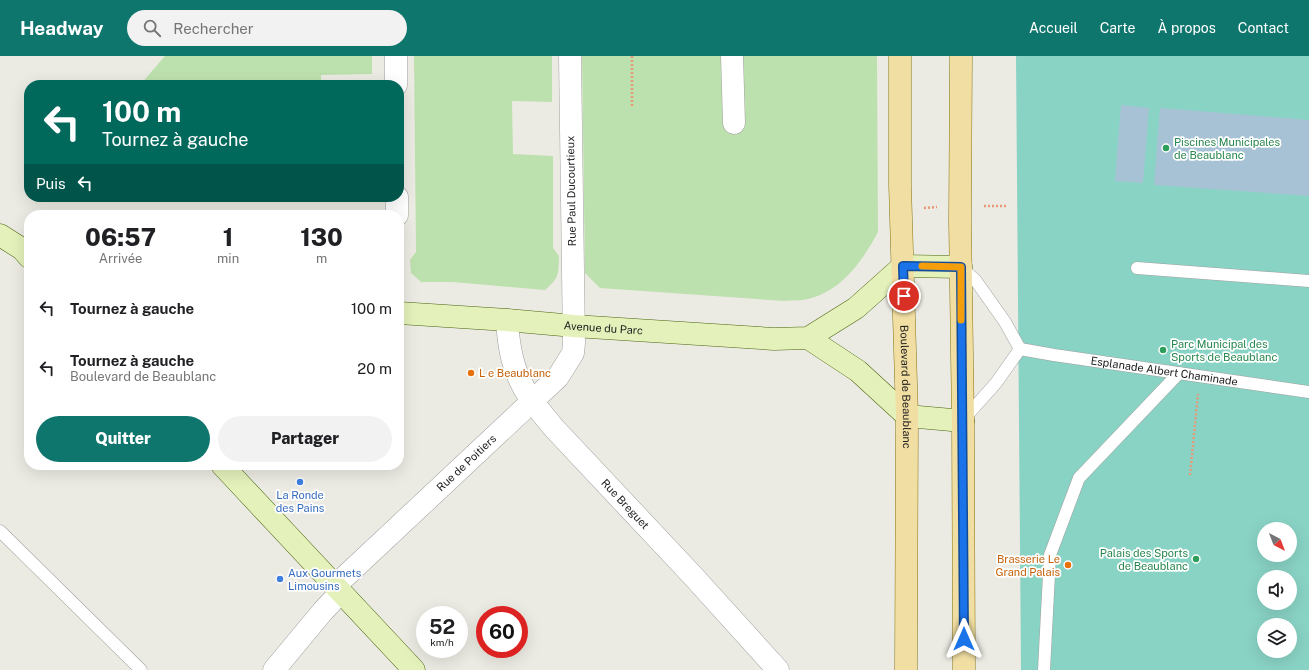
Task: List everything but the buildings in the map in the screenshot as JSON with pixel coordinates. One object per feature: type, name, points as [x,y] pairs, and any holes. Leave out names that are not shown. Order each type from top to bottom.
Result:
[{"type":"main road","name":"Boulevard de Beaublanc","points":[[900,56],[900,185],[907,416],[906,670]]},
{"type":"main road","points":[[961,56],[960,221],[963,421],[964,670]]},
{"type":"main road","points":[[1,227],[24,252]]},
{"type":"main road","points":[[961,267],[903,266],[856,308],[808,338],[858,372],[907,416],[963,421]]},
{"type":"main road","name":"Avenue du Parc","points":[[404,313],[774,339],[808,338]]},
{"type":"main road","points":[[227,470],[414,670]]},
{"type":"street","points":[[396,56],[396,80]]},
{"type":"street","name":"Rue Paul Ducourtieux","points":[[570,56],[572,280],[574,326]]},
{"type":"street","points":[[732,56],[734,123]]},
{"type":"street","name":"Rue Breguet","points":[[507,320],[508,336],[518,378],[532,401],[553,427],[693,576],[778,670]]},
{"type":"street","name":"Rue de Poitiers","points":[[274,670],[323,611],[338,589],[558,377],[573,353],[574,326]]},
{"type":"lane","points":[[961,267],[976,281],[1005,322],[1020,349],[996,383],[963,421]]},
{"type":"lane","points":[[1137,268],[1309,281]]},
{"type":"lane","name":"Esplanade Albert Chaminade","points":[[1020,349],[1309,392]]},
{"type":"lane","points":[[1044,670],[1050,555],[1079,478],[1179,373]]},
{"type":"lane","points":[[0,531],[141,670]]},
{"type":"path","points":[[632,56],[632,106]]},
{"type":"path","points":[[1190,475],[1200,376]]},
{"type":"green space","points":[[165,56],[372,56],[372,74],[321,75],[321,80],[144,80]]},
{"type":"green space","points":[[414,56],[552,56],[552,102],[512,101],[513,154],[553,156],[553,248],[559,256],[556,279],[545,290],[452,282],[421,282],[411,273],[410,260],[416,252]]},
{"type":"green space","points":[[582,56],[877,56],[878,232],[866,253],[841,282],[820,295],[802,300],[784,301],[600,288],[585,273]]},
{"type":"shaded area","name":"Parc Municipal des Sports de Beaublanc","points":[[1016,56],[1309,56],[1309,670],[1021,670]]},
{"type":"shaded area","points":[[1121,105],[1149,108],[1143,183],[1115,181]]},
{"type":"shaded area","points":[[1160,108],[1309,120],[1309,196],[1154,185]]},
{"type":"slow traffic","points":[[922,266],[961,267],[961,320]]},
{"type":"place","name":"Piscines Municipales de Beaublanc","points":[[1166,148]]},
{"type":"place","name":"Parc Municipal des Sports de Beaublanc","points":[[1163,350]]},
{"type":"place","name":"L e Beaublanc","points":[[471,373]]},
{"type":"place","name":"La Ronde des Pains","points":[[300,482]]},
{"type":"place","name":"Palais des Sports de Beaublanc","points":[[1196,559]]},
{"type":"place","name":"Brasserie Le Grand Palais","points":[[1068,565]]},
{"type":"place","name":"Aux Gourmets Limousins","points":[[280,579]]},
{"type":"route","points":[[904,296],[903,266],[961,267],[964,639]]}]
